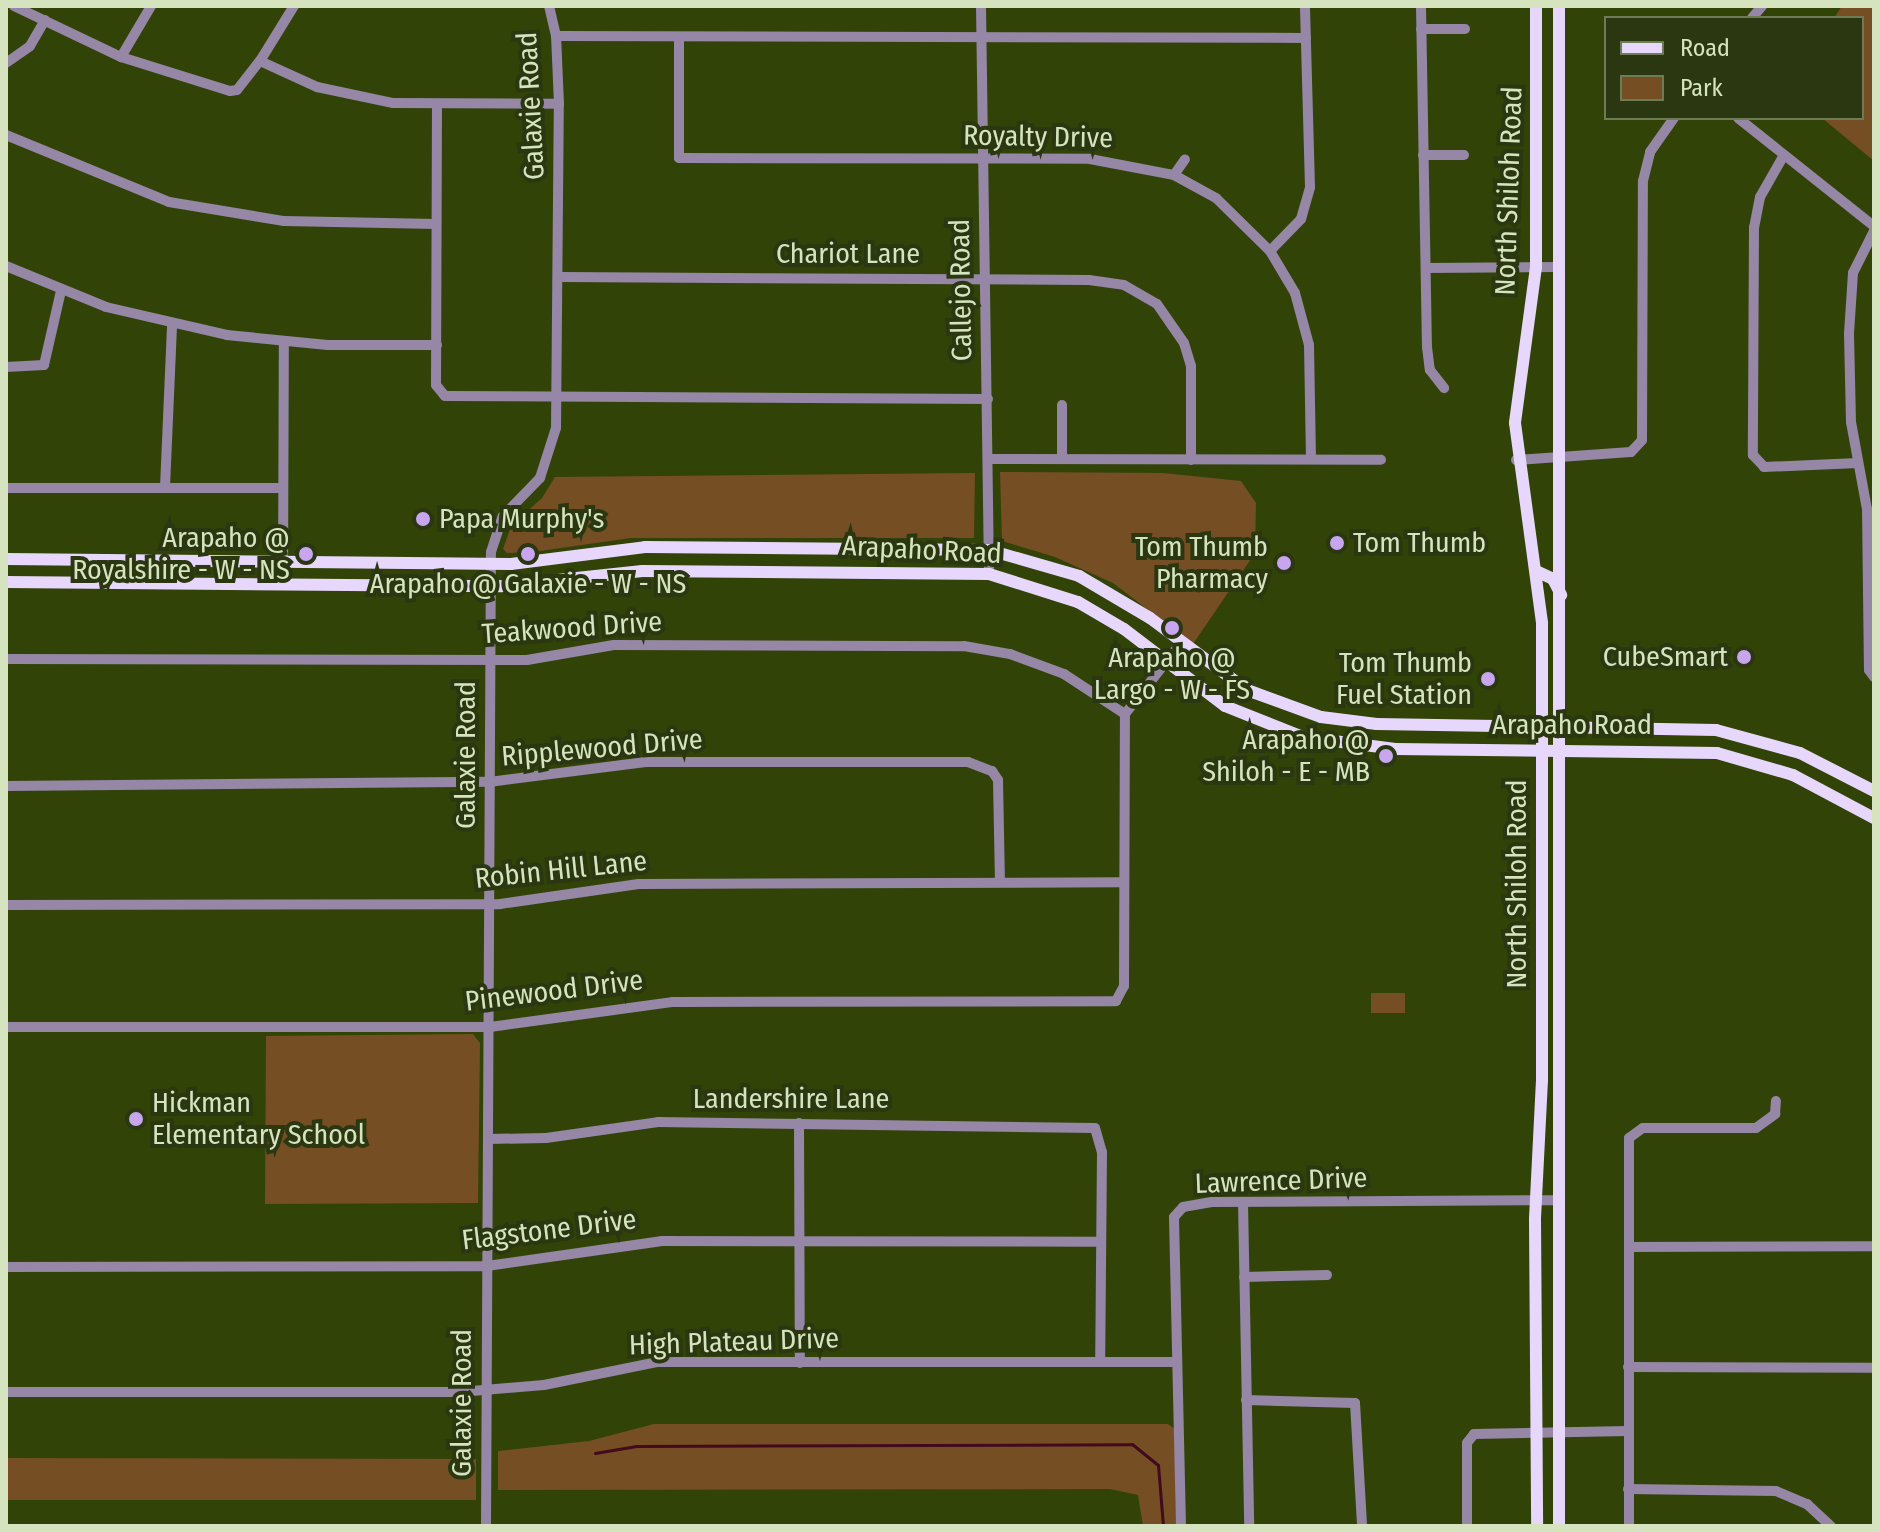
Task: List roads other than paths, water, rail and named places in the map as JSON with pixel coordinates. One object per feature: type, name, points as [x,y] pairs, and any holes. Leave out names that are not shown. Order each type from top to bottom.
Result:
[{"type":"main road","name":"North Shiloh Road","points":[[1536,6],[1536,267],[1516,405],[1516,460],[1541,606],[1541,985],[1535,1200],[1537,1526]]},
{"type":"main road","name":"North Shiloh Road","points":[[1559,6],[1562,598],[1559,1526]]},
{"type":"main road","name":"Arapaho Road","points":[[6,559],[491,563],[645,547],[989,550],[1079,576],[1150,618],[1180,644],[1247,690],[1321,717],[1377,724],[1696,728],[1787,748],[1874,791]]},
{"type":"main road","name":"Arapaho Road","points":[[6,582],[490,586],[551,584],[642,571],[989,574],[1078,602],[1225,706],[1314,740],[1395,749],[1695,751],[1779,769],[1826,789],[1874,818]]},
{"type":"main road","points":[[1536,571],[1553,579],[1562,598]]},
{"type":"main road","points":[[1314,740],[1321,717]]},
{"type":"main road","points":[[1779,769],[1787,748]]},
{"type":"main road","points":[[1541,844],[1561,844]]},
{"type":"main road","points":[[1541,985],[1561,985]]},
{"type":"street","points":[[14,6],[121,57],[230,91],[237,90],[260,61],[294,6]]},
{"type":"street","points":[[121,57],[151,6]]},
{"type":"street","name":"Galaxie Road","points":[[486,1526],[490,586],[498,523],[534,488],[546,466],[558,396],[559,104],[556,36],[549,6]]},
{"type":"street","name":"Callejo Road","points":[[981,6],[989,574]]},
{"type":"street","points":[[1270,251],[1290,235],[1307,205],[1305,6]]},
{"type":"street","points":[[1421,6],[1428,359],[1444,388]]},
{"type":"street","points":[[6,63],[30,46],[45,20]]},
{"type":"street","points":[[1421,29],[1465,29]]},
{"type":"street","points":[[556,36],[1306,38]]},
{"type":"street","name":"Royalty Drive","points":[[679,38],[679,158],[1090,159],[1174,175],[1216,198],[1270,251],[1295,293],[1309,345],[1311,459]]},
{"type":"street","points":[[260,61],[343,95],[437,104],[559,104]]},
{"type":"street","points":[[437,104],[438,392],[452,398],[988,399]]},
{"type":"street","points":[[1516,460],[1559,454],[1631,452],[1642,440],[1643,181],[1650,152],[1673,120]]},
{"type":"street","points":[[1740,120],[1874,229],[1858,257],[1850,290],[1851,422],[1858,463],[1870,491],[1873,676]]},
{"type":"street","points":[[6,135],[169,202],[284,221],[436,224]]},
{"type":"street","points":[[1423,155],[1464,155]]},
{"type":"street","points":[[1784,155],[1760,197],[1754,227],[1756,463],[1821,467],[1858,463]]},
{"type":"street","points":[[1174,175],[1185,159]]},
{"type":"street","points":[[6,266],[61,291],[172,324],[284,341],[437,345]]},
{"type":"street","points":[[1426,268],[1558,267]]},
{"type":"street","name":"Chariot Lane","points":[[560,277],[986,279],[1102,281],[1124,285],[1157,304],[1178,329],[1191,366],[1191,460]]},
{"type":"street","points":[[6,367],[44,365],[61,291]]},
{"type":"street","points":[[165,487],[172,324]]},
{"type":"street","points":[[283,585],[284,341]]},
{"type":"street","points":[[1062,405],[1062,459]]},
{"type":"street","points":[[988,459],[1381,460]]},
{"type":"street","points":[[6,488],[283,488]]},
{"type":"street","points":[[1121,882],[1125,714],[1180,644]]},
{"type":"street","name":"Teakwood Drive","points":[[6,659],[527,660],[614,645],[964,646],[1010,654],[1064,674],[1125,714]]},
{"type":"street","name":"Ripplewood Drive","points":[[6,786],[489,782],[646,762],[968,762],[992,771],[998,780],[1000,881]]},
{"type":"street","name":"Robin Hill Lane","points":[[6,905],[489,904],[639,884],[1121,882]]},
{"type":"street","name":"Pinewood Drive","points":[[6,1027],[490,1027],[673,1002],[1108,1004],[1116,1001],[1124,986],[1121,882]]},
{"type":"street","points":[[1629,1526],[1629,1138],[1643,1128],[1756,1128],[1775,1114],[1776,1101]]},
{"type":"street","name":"Landershire Lane","points":[[488,1139],[546,1138],[658,1122],[1095,1128],[1102,1152],[1097,1242]]},
{"type":"street","points":[[799,1123],[800,1363]]},
{"type":"street","name":"Lawrence Drive","points":[[1181,1526],[1174,1217],[1197,1203],[1559,1200]]},
{"type":"street","points":[[1243,1202],[1249,1526]]},
{"type":"street","points":[[1097,1242],[1100,1362]]},
{"type":"street","name":"Flagstone Drive","points":[[6,1267],[487,1266],[638,1243],[1097,1242]]},
{"type":"street","points":[[1629,1247],[1874,1246]]},
{"type":"street","points":[[1244,1277],[1327,1275]]},
{"type":"street","name":"High Plateau Drive","points":[[6,1392],[486,1389],[565,1381],[642,1363],[1177,1362]]},
{"type":"street","points":[[1628,1367],[1874,1368]]},
{"type":"street","points":[[1246,1400],[1355,1403],[1362,1526]]},
{"type":"street","points":[[1467,1526],[1467,1443],[1474,1434],[1628,1431]]},
{"type":"street","points":[[1628,1489],[1776,1491],[1807,1504],[1831,1526]]},
{"type":"waterway","points":[[595,1453],[636,1446],[1132,1444],[1158,1465],[1163,1526]]},
{"type":"place","name":"Papa Murphy's","points":[[423,519]]},
{"type":"place","name":"Tom Thumb","points":[[1337,543]]},
{"type":"place","name":"Arapaho @ Royalshire - W - NS","points":[[306,554]]},
{"type":"place","name":"Arapaho @ Galaxie - W - NS","points":[[528,554]]},
{"type":"place","name":"Tom Thumb Pharmacy","points":[[1284,563]]},
{"type":"place","name":"Arapaho @ Largo - W - FS","points":[[1172,628]]},
{"type":"place","name":"CubeSmart","points":[[1744,657]]},
{"type":"place","name":"Tom Thumb Fuel Station","points":[[1488,679]]},
{"type":"place","name":"Arapaho @ Shiloh - E - MB","points":[[1386,756]]},
{"type":"place","name":"Hickman Elementary School","points":[[136,1119]]}]
